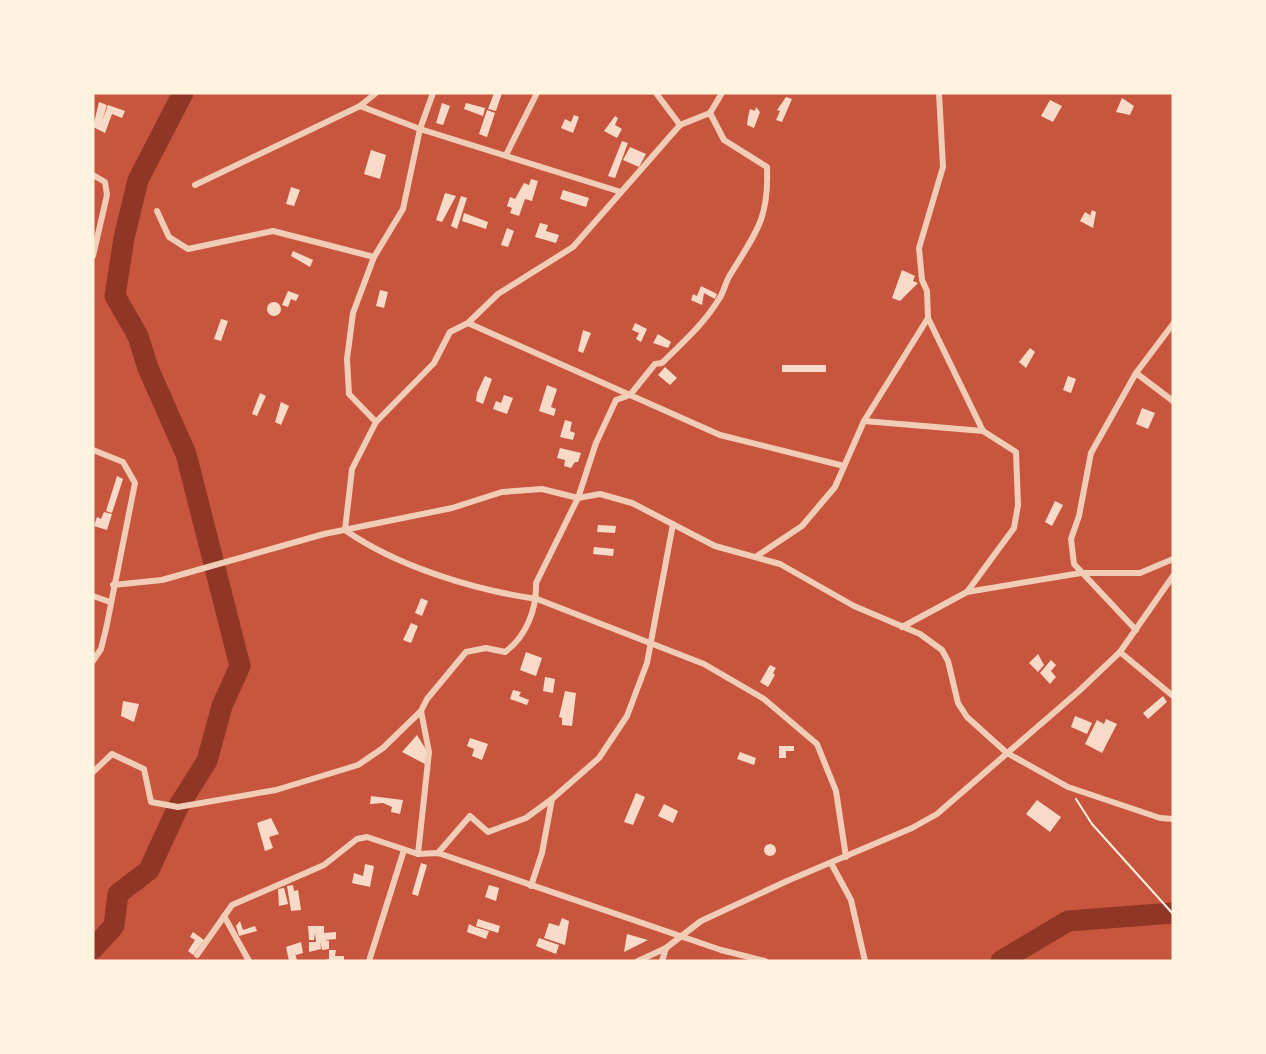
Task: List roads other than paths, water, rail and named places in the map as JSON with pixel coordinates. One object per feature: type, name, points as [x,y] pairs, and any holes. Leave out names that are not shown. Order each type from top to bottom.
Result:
[{"type":"street","points":[[195,185],[360,106],[376,93]]},
{"type":"street","points":[[376,422],[349,394],[347,359],[353,313],[374,257],[403,209],[420,129],[433,93]]},
{"type":"street","points":[[506,155],[537,93]]},
{"type":"street","points":[[656,93],[680,125]]},
{"type":"street","points":[[345,530],[352,469],[376,422],[434,363],[450,332],[468,323],[498,294],[573,247],[680,125],[710,113],[722,93]]},
{"type":"street","points":[[939,93],[943,167],[919,248],[922,280],[928,291],[928,318],[983,431]]},
{"type":"street","points":[[360,106],[420,129],[621,192]]},
{"type":"street","points":[[93,772],[112,754],[144,769],[151,802],[178,807],[276,790],[358,765],[383,748],[421,711],[427,699],[466,652],[486,648],[505,652],[519,642],[537,599],[536,583],[578,498],[616,400],[630,395],[655,364],[662,363],[706,319],[721,297],[729,277],[751,245],[768,199],[767,167],[724,140],[710,113]]},
{"type":"street","points":[[93,175],[105,182],[107,195],[93,256]]},
{"type":"street","points":[[157,211],[169,237],[188,249],[273,231],[374,257]]},
{"type":"street","points":[[757,556],[802,526],[835,487],[864,421],[928,318]]},
{"type":"street","points":[[468,323],[720,435],[844,466]]},
{"type":"street","points":[[1136,630],[1073,564],[1071,540],[1079,516],[1091,453],[1136,373],[1173,324]]},
{"type":"street","points":[[1136,373],[1173,401]]},
{"type":"street","points":[[864,421],[983,431],[1016,452],[1018,505],[1014,528],[967,592]]},
{"type":"street","points":[[93,450],[123,462],[135,483],[101,649],[93,661]]},
{"type":"street","points":[[113,585],[162,580],[345,530],[523,489],[542,489],[578,498],[600,494],[632,503],[715,546],[780,564],[854,606],[920,634],[942,650],[948,661],[958,703],[967,717],[1007,753],[1068,787],[1149,815],[1173,819]]},
{"type":"street","points":[[438,853],[470,816],[488,832],[526,818],[599,758],[627,716],[647,663],[673,524]]},
{"type":"street","points":[[345,530],[370,547],[430,571],[537,599],[651,642],[704,664],[764,699],[817,744],[836,791],[846,857]]},
{"type":"street","points":[[902,627],[967,592],[1081,573],[1140,573],[1173,559]]},
{"type":"street","points":[[638,961],[666,948],[701,921],[912,828],[937,814],[1120,652],[1173,576]]},
{"type":"street","points":[[93,596],[110,602]]},
{"type":"street","points":[[1120,652],[1173,696]]},
{"type":"street","points":[[418,854],[429,752],[421,711]]},
{"type":"street","points":[[531,886],[542,853],[552,799]]},
{"type":"street","points":[[197,955],[232,905],[324,866],[357,839],[367,837],[418,854],[438,853],[683,937],[765,961]]},
{"type":"street","points":[[369,961],[404,850]]},
{"type":"street","points":[[831,863],[851,900],[865,961]]},
{"type":"street","points":[[224,916],[248,961]]},
{"type":"street","points":[[662,961],[666,948]]},
{"type":"waterway","points":[[93,949],[114,926],[118,894],[149,870],[178,807],[207,761],[222,706],[240,666],[186,454],[148,368],[138,336],[115,296],[124,238],[138,180],[183,93]]},
{"type":"waterway","points":[[1001,961],[1068,921],[1173,913]]}]
